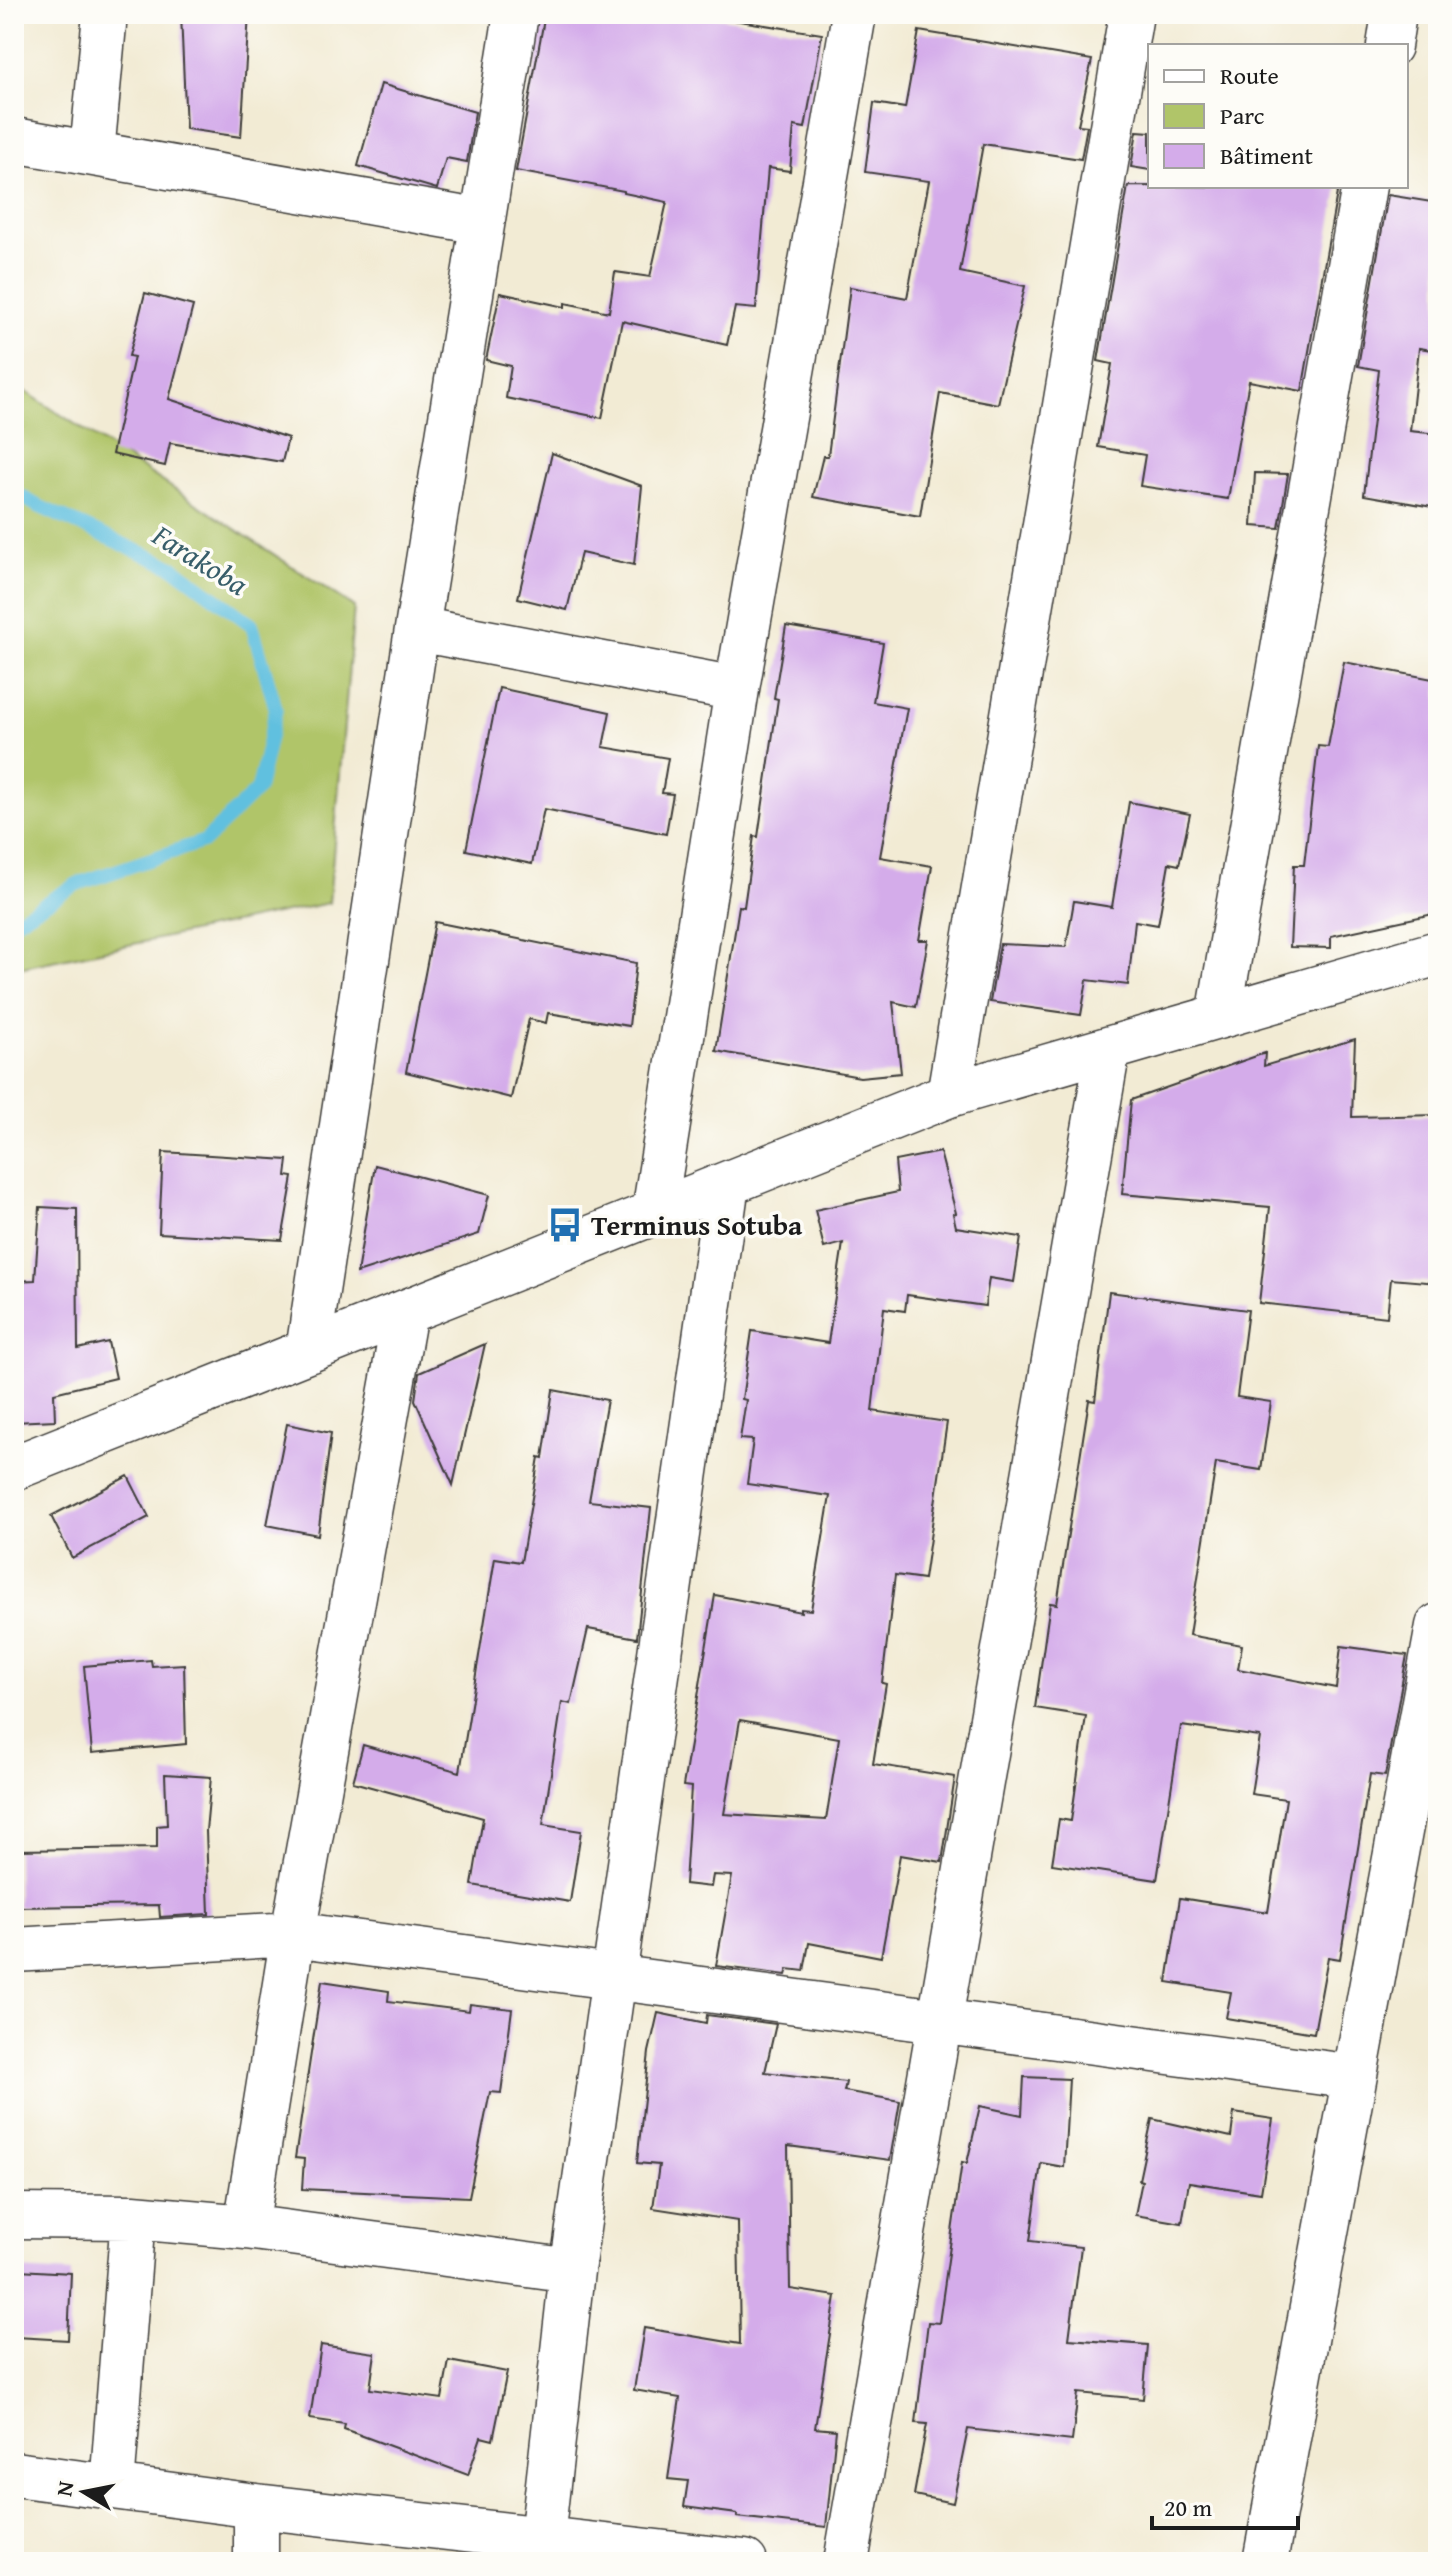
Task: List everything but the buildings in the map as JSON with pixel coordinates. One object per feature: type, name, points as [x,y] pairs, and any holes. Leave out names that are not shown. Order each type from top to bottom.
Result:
[{"type":"street","points":[[92,153],[105,14]]},
{"type":"street","points":[[308,1351],[417,629],[516,14]]},
{"type":"street","points":[[654,1213],[737,689],[854,14]]},
{"type":"street","points":[[949,1095],[1131,14]]},
{"type":"street","points":[[1389,44],[1394,14]]},
{"type":"street","points":[[14,140],[482,222]]},
{"type":"street","points":[[1219,1016],[1364,188]]},
{"type":"street","points":[[417,629],[737,689]]},
{"type":"street","points":[[14,1468],[949,1095],[1438,953]]},
{"type":"street","points":[[846,2562],[1108,1049]]},
{"type":"street","points":[[542,2538],[572,2271],[727,1184]]},
{"type":"street","points":[[246,2227],[293,1934],[405,1312]]},
{"type":"street","points":[[1265,2562],[1438,1626]]},
{"type":"street","points":[[14,1950],[293,1934],[1354,2077]]},
{"type":"street","points":[[14,2216],[133,2217],[246,2227],[572,2271]]},
{"type":"street","points":[[112,2487],[133,2217]]},
{"type":"street","points":[[14,2474],[256,2506],[745,2562]]},
{"type":"street","points":[[256,2506],[256,2562]]},
{"type":"green space","points":[[14,384],[354,607],[329,903],[14,969]]},
{"type":"waterway","name":"Farakoba","points":[[14,492],[173,567],[252,625],[276,709],[258,789],[205,841],[77,884],[14,922]]},
{"type":"place","name":"Terminus Sotuba","points":[[565,1225]]}]
